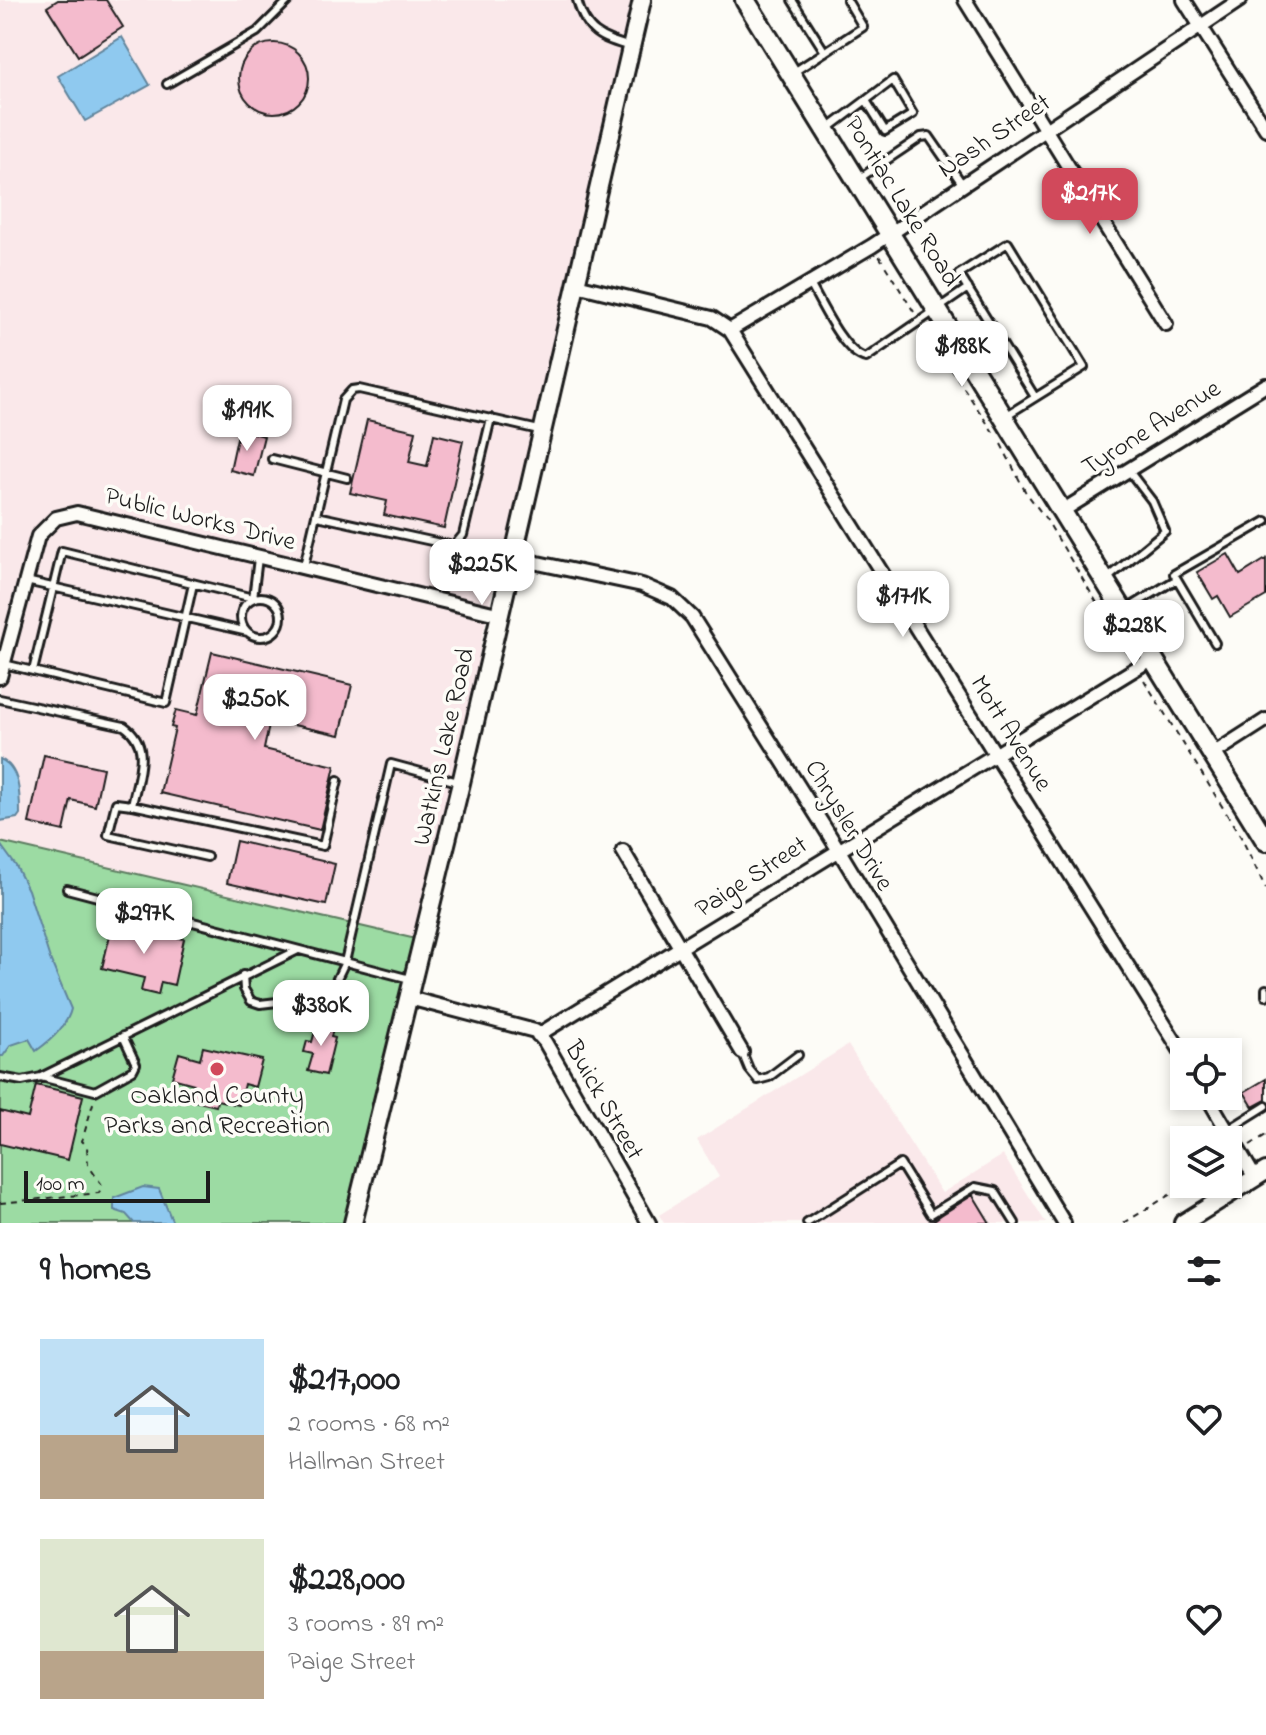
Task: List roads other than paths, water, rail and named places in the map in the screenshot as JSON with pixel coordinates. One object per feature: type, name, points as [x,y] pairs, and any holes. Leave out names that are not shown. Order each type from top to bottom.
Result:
[{"type":"main road","name":"Pontiac Lake Road","points":[[745,0],[1265,836]]},
{"type":"street","name":"Watkins Lake Road","points":[[353,1223],[501,615],[642,0]]},
{"type":"street","points":[[965,0],[1166,324]]},
{"type":"street","points":[[1184,0],[1266,129]]},
{"type":"street","name":"Nash Street","points":[[730,330],[890,234],[1240,0]]},
{"type":"street","points":[[576,285],[712,318],[730,330]]},
{"type":"street","name":"Mott Avenue","points":[[730,330],[1173,1038]]},
{"type":"street","name":"Tyrone Avenue","points":[[1062,511],[1266,385]]},
{"type":"street","name":"Public Works Drive","points":[[2,670],[38,536],[56,518],[77,513],[501,615]]},
{"type":"street","name":"Chrysler Drive","points":[[514,558],[642,585],[672,598],[692,617],[838,849],[1060,1221]]},
{"type":"street","name":"Paige Street","points":[[538,1035],[680,950],[995,752],[1153,658]]},
{"type":"street","points":[[1213,754],[1266,720]]},
{"type":"street","points":[[623,851],[742,1052]]},
{"type":"street","name":"Buick Street","points":[[409,998],[535,1031],[649,1223]]},
{"type":"street","points":[[1183,1223],[1260,1174],[1242,1151]]},
{"type":"lane","points":[[167,84],[257,32],[289,0]]},
{"type":"lane","points":[[577,0],[581,16],[599,38],[631,47]]},
{"type":"lane","points":[[792,0],[825,52]]},
{"type":"lane","points":[[791,74],[863,27],[847,0]]},
{"type":"lane","points":[[826,130],[893,80],[913,114],[885,131],[867,102]]},
{"type":"lane","points":[[857,180],[921,137],[929,136],[963,185]]},
{"type":"lane","points":[[1004,417],[1084,367],[1008,243],[959,274],[1035,397]]},
{"type":"lane","points":[[809,283],[848,348],[860,358],[875,353],[968,288]]},
{"type":"lane","points":[[304,568],[343,400],[352,390],[543,431]]},
{"type":"lane","points":[[317,516],[454,546],[463,535],[491,418]]},
{"type":"lane","points":[[272,459],[347,478]]},
{"type":"lane","points":[[1105,580],[1165,531],[1152,501],[1128,469]]},
{"type":"lane","points":[[1215,643],[1174,574],[1266,521]]},
{"type":"lane","points":[[25,581],[53,588],[267,636],[277,629],[281,617],[272,600],[62,551],[53,588],[33,671]]},
{"type":"lane","points":[[248,632],[242,614],[253,598],[258,558]]},
{"type":"lane","points":[[1124,611],[1177,579]]},
{"type":"lane","points":[[2,670],[33,671],[166,703],[193,584]]},
{"type":"lane","points":[[0,699],[124,726],[137,734],[143,749],[132,805]]},
{"type":"lane","points":[[243,975],[244,989],[251,1001],[260,1004],[321,997],[331,991],[345,962],[391,764],[461,783]]},
{"type":"lane","points":[[207,857],[112,838],[107,830],[116,803],[323,846],[338,780]]},
{"type":"lane","points":[[67,889],[413,980]]},
{"type":"lane","points":[[0,1077],[22,1081],[41,1077],[298,950]]},
{"type":"lane","points":[[1266,989],[1266,996]]},
{"type":"lane","points":[[41,1077],[95,1091],[133,1070],[136,1064],[123,1036]]},
{"type":"lane","points":[[742,1052],[758,1080],[769,1077],[798,1055]]},
{"type":"lane","points":[[1234,1126],[1266,1106]]},
{"type":"lane","points":[[807,1223],[900,1164],[931,1214],[975,1187],[995,1191],[1015,1223]]},
{"type":"water","points":[[122,37],[150,85],[85,121],[58,76]]},
{"type":"water","points":[[0,759],[12,768],[15,775],[20,814],[17,818],[0,821]]},
{"type":"water","points":[[0,844],[28,890],[50,959],[71,1009],[62,1027],[36,1051],[29,1039],[11,1045],[3,1056],[0,1056]]},
{"type":"water","points":[[143,1187],[159,1189],[173,1223],[134,1223],[126,1214],[114,1210],[114,1198]]},
{"type":"place","name":"Oakland County Parks and Recreation","points":[[217,1069]]}]
